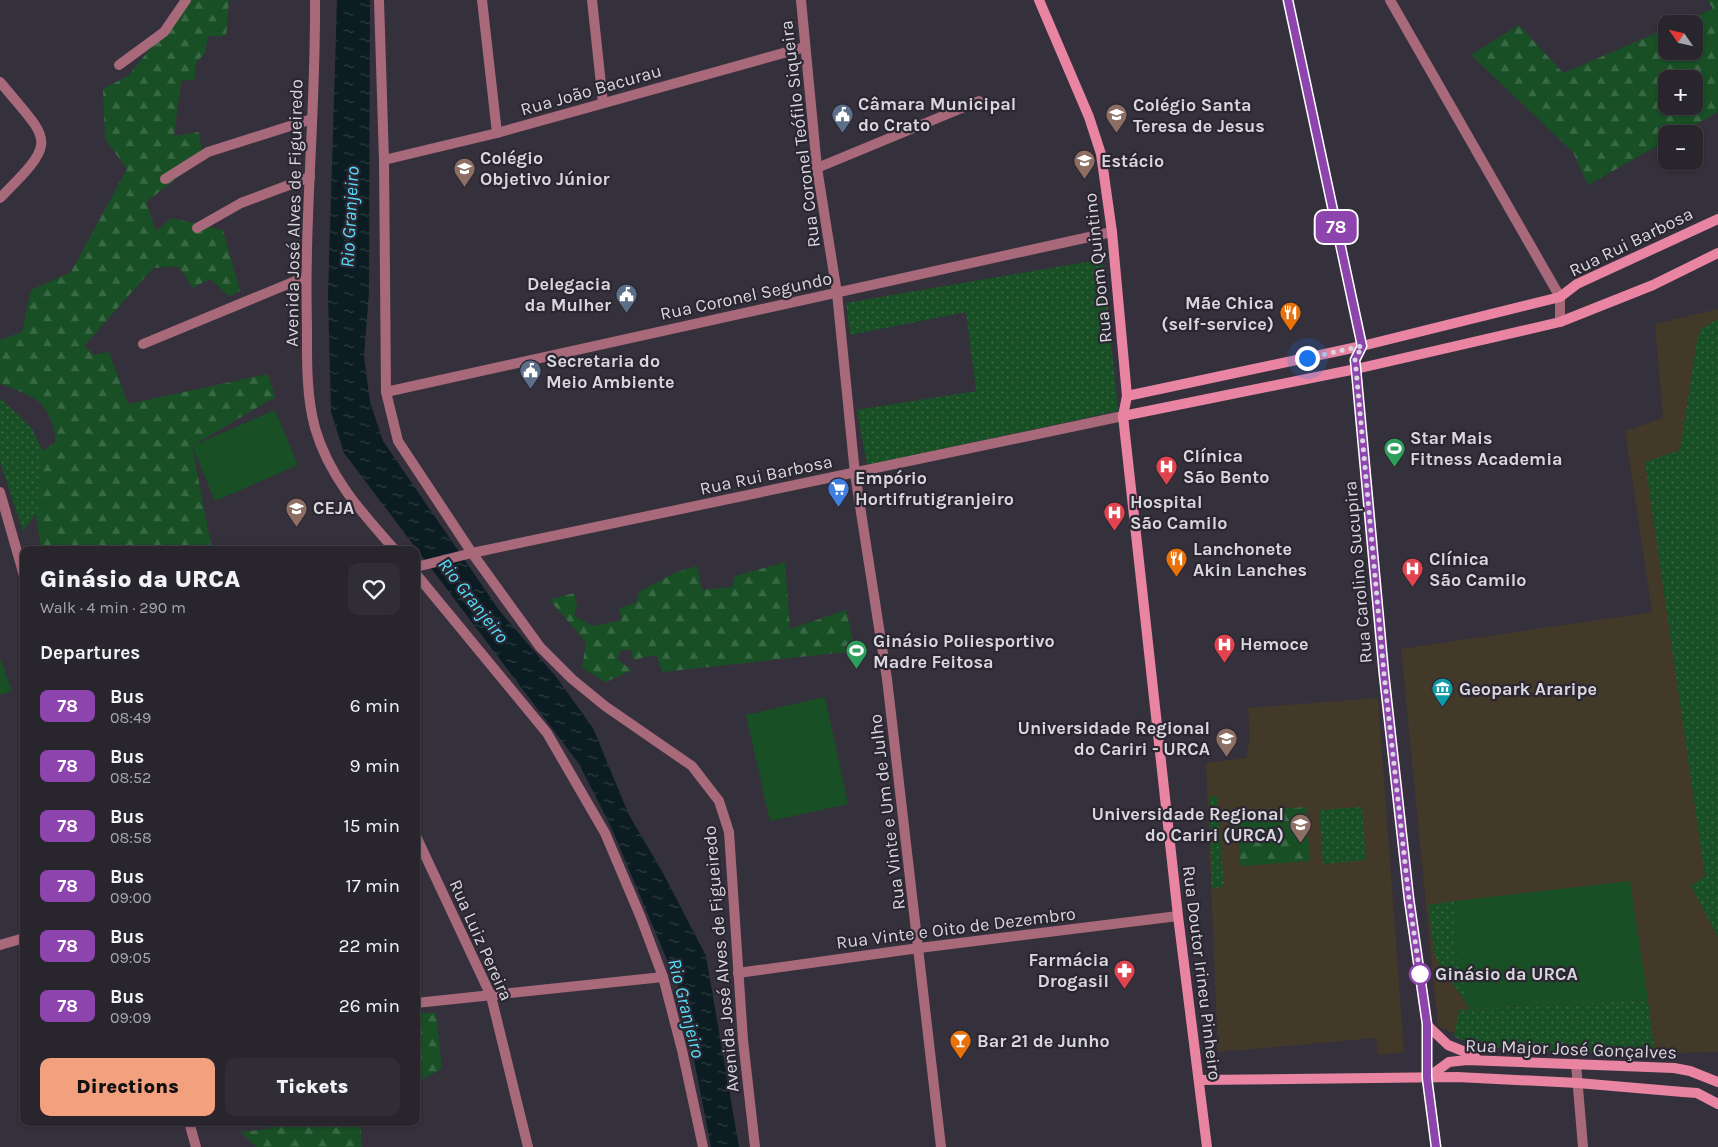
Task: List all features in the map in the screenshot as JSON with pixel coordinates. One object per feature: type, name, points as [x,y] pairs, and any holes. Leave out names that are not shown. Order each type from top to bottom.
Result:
[{"type":"street","points":[[119,66],[164,32],[186,0]]},
{"type":"street","name":"Avenida José Alves de Figueiredo","points":[[315,0],[305,277],[308,384],[315,427],[327,459],[350,499],[391,546]]},
{"type":"street","name":"Avenida José Alves de Figueiredo","points":[[379,0],[384,160],[386,392],[398,441],[472,553],[556,665],[605,706],[692,766],[719,801],[728,832],[738,973],[755,1147]]},
{"type":"street","points":[[482,0],[497,133]]},
{"type":"street","points":[[592,0],[603,103]]},
{"type":"street","name":"Rua Coronel Teófilo Siqueira","points":[[801,0],[817,168],[837,293],[855,474]]},
{"type":"street","name":"Rua Dom Quintino","points":[[1040,0],[1096,136],[1112,232],[1127,396],[1123,416]]},
{"type":"street","name":"Rua Carolino Sucupira","points":[[1288,0],[1362,346],[1355,360],[1384,674],[1409,899],[1427,1024],[1427,1078],[1436,1147]]},
{"type":"street","points":[[1390,0],[1560,297],[1560,322]]},
{"type":"street","name":"Rua João Bacurau","points":[[384,160],[497,133],[805,47]]},
{"type":"street","points":[[0,82],[37,126],[43,143],[42,150],[32,165],[0,198]]},
{"type":"street","points":[[817,168],[978,101]]},
{"type":"street","points":[[165,179],[208,152],[312,119]]},
{"type":"street","points":[[197,228],[240,203],[310,178]]},
{"type":"street","name":"Rua Rui Barbosa","points":[[1560,297],[1577,284],[1718,219]]},
{"type":"street","name":"Rua Coronel Segundo","points":[[386,392],[1112,232]]},
{"type":"street","points":[[1123,416],[1356,369],[1560,322],[1653,285],[1718,253]]},
{"type":"street","points":[[143,344],[305,277]]},
{"type":"street","points":[[1127,396],[1362,346],[1560,297]]},
{"type":"street","name":"Rua Rui Barbosa","points":[[420,566],[472,553],[855,474],[1123,416]]},
{"type":"street","name":"Rua Doutor Irineu Pinheiro","points":[[1123,416],[1178,916],[1207,1147]]},
{"type":"street","name":"Rua Vinte e Um de Julho","points":[[855,474],[887,679],[941,1147]]},
{"type":"street","points":[[0,492],[4,519],[20,565]]},
{"type":"street","points":[[420,579],[547,733],[605,833],[641,918],[663,978],[682,1050],[703,1147]]},
{"type":"street","name":"Rua Luiz Pereira","points":[[420,845],[491,996],[528,1147]]},
{"type":"street","name":"Rua Vinte e Oito de Dezembro","points":[[738,973],[919,948],[1178,916]]},
{"type":"street","points":[[0,945],[20,939]]},
{"type":"street","points":[[420,1003],[663,978]]},
{"type":"street","points":[[1427,1024],[1448,1045],[1464,1053],[1486,1060]]},
{"type":"street","name":"Rua Major José Gonçalves","points":[[1427,1078],[1449,1062],[1486,1060],[1674,1068],[1690,1071],[1718,1082]]},
{"type":"street","points":[[1576,1064],[1583,1147]]},
{"type":"street","name":"Rua Major José Gonçalves","points":[[1199,1080],[1457,1077],[1578,1083],[1697,1093],[1718,1104]]},
{"type":"street","points":[[190,1126],[196,1147]]},
{"type":"shaded area","points":[[1718,309],[1718,1052],[1679,1053],[1468,1039],[1438,1026],[1401,649],[1652,612],[1625,431],[1663,418],[1655,324]]},
{"type":"shaded area","name":"Universidade Regional do Cariri (URCA)","points":[[1378,698],[1404,1052],[1378,1055],[1376,1038],[1218,1052],[1206,763],[1246,758],[1250,738],[1248,708]]},
{"type":"green space","points":[[189,0],[229,0],[226,36],[208,36],[205,53],[195,64],[195,79],[181,81],[174,136],[199,132],[203,158],[146,202],[156,231],[172,218],[223,230],[240,291],[229,296],[210,279],[193,288],[178,266],[153,268],[84,346],[94,355],[109,352],[128,404],[268,374],[275,397],[192,446],[211,546],[40,546],[36,514],[42,451],[56,442],[50,417],[40,402],[24,393],[0,384],[0,340],[22,332],[31,290],[71,272],[127,169],[105,139],[103,89],[129,75]]},
{"type":"green space","points":[[1708,0],[1718,0],[1718,112],[1695,125],[1658,125],[1658,146],[1588,185],[1573,152],[1471,55],[1519,25],[1563,73],[1658,32],[1658,60],[1703,60],[1703,15],[1699,15],[1713,9]]},
{"type":"green space","points":[[1103,259],[1118,411],[867,465],[857,410],[976,391],[966,312],[850,335],[846,303]]},
{"type":"green space","points":[[1718,319],[1718,937],[1691,886],[1705,876],[1645,462],[1680,450],[1697,340],[1701,329]]},
{"type":"green space","points":[[0,398],[31,427],[48,462],[36,514],[23,531],[0,462]]},
{"type":"green space","points":[[275,410],[298,465],[215,501],[192,446]]},
{"type":"green space","points":[[785,562],[790,629],[846,610],[855,651],[662,672],[656,655],[633,660],[631,650],[621,650],[617,659],[632,670],[606,682],[582,668],[586,642],[552,603],[552,599],[574,593],[577,606],[574,616],[592,626],[622,620],[619,608],[636,603],[639,592],[674,573],[697,566],[702,590],[732,587],[735,576]]},
{"type":"green space","points":[[0,658],[12,691],[0,695]]},
{"type":"green space","points":[[825,697],[848,804],[770,821],[746,715]]},
{"type":"green space","points":[[1209,796],[1217,796],[1224,886],[1212,889]]},
{"type":"green space","points":[[1306,807],[1310,861],[1240,866],[1237,812]]},
{"type":"green space","points":[[1362,807],[1366,860],[1323,864],[1319,810]]},
{"type":"green space","points":[[1630,881],[1648,1000],[1470,1009],[1454,944],[1454,901]]},
{"type":"green space","points":[[1454,901],[1454,944],[1471,1009],[1648,1000],[1655,1056],[1481,1047],[1454,1037],[1459,1010],[1470,1009],[1435,957],[1428,905]]},
{"type":"green space","points":[[420,1013],[436,1013],[442,1069],[420,1080]]},
{"type":"green space","points":[[267,1126],[360,1126],[362,1147],[256,1147],[241,1132],[269,1129]]},
{"type":"water","name":"Rio Granjeiro","points":[[337,0],[370,0],[369,292],[364,356],[370,402],[383,441],[499,610],[557,678],[593,728],[629,815],[663,873],[706,956],[739,1147],[711,1147],[681,993],[612,829],[579,764],[420,554],[420,546],[414,546],[344,453],[331,412],[328,296]]},
{"type":"bus line","name":"78","points":[[1288,0],[1362,346],[1355,360],[1384,674],[1409,899],[1427,1024],[1427,1078],[1436,1147]]},
{"type":"place","name":"Câmara Municipal do Crato","points":[[842,133]]},
{"type":"place","name":"Colégio Santa Teresa de Jesus","points":[[1117,134]]},
{"type":"place","name":"Estácio","points":[[1085,180]]},
{"type":"place","name":"Colégio Objetivo Júnior","points":[[464,187]]},
{"type":"place","name":"Delegacia da Mulher","points":[[627,313]]},
{"type":"place","name":"Mãe Chica (self-service)","points":[[1290,332]]},
{"type":"place","name":"Secretaria do Meio Ambiente","points":[[530,390]]},
{"type":"place","name":"Star Mais Fitness Academia","points":[[1394,467]]},
{"type":"place","name":"Clínica São Bento","points":[[1167,485]]},
{"type":"place","name":"Empório Hortifrutigranjeiro","points":[[839,507]]},
{"type":"place","name":"CEJA","points":[[297,527]]},
{"type":"place","name":"Hospital São Camilo","points":[[1114,531]]},
{"type":"place","name":"Lanchonete Akin Lanches","points":[[1177,578]]},
{"type":"place","name":"Clínica São Camilo","points":[[1413,588]]},
{"type":"place","name":"Hemoce","points":[[1224,663]]},
{"type":"place","name":"Ginásio Poliesportivo Madre Feitosa","points":[[857,670]]},
{"type":"place","name":"Geopark Araripe","points":[[1443,708]]},
{"type":"place","name":"Universidade Regional do Cariri - URCA","points":[[1226,757]]},
{"type":"place","name":"Universidade Regional do Cariri (URCA)","points":[[1300,843]]},
{"type":"place","name":"Ginásio da URCA","points":[[1420,974]]},
{"type":"place","name":"Farmácia Drogasil","points":[[1125,989]]},
{"type":"place","name":"Bar 21 de Junho","points":[[961,1060]]},
{"type":"route","points":[[1307,358],[1362,346],[1355,360],[1384,674],[1409,899],[1420,974]]}]
